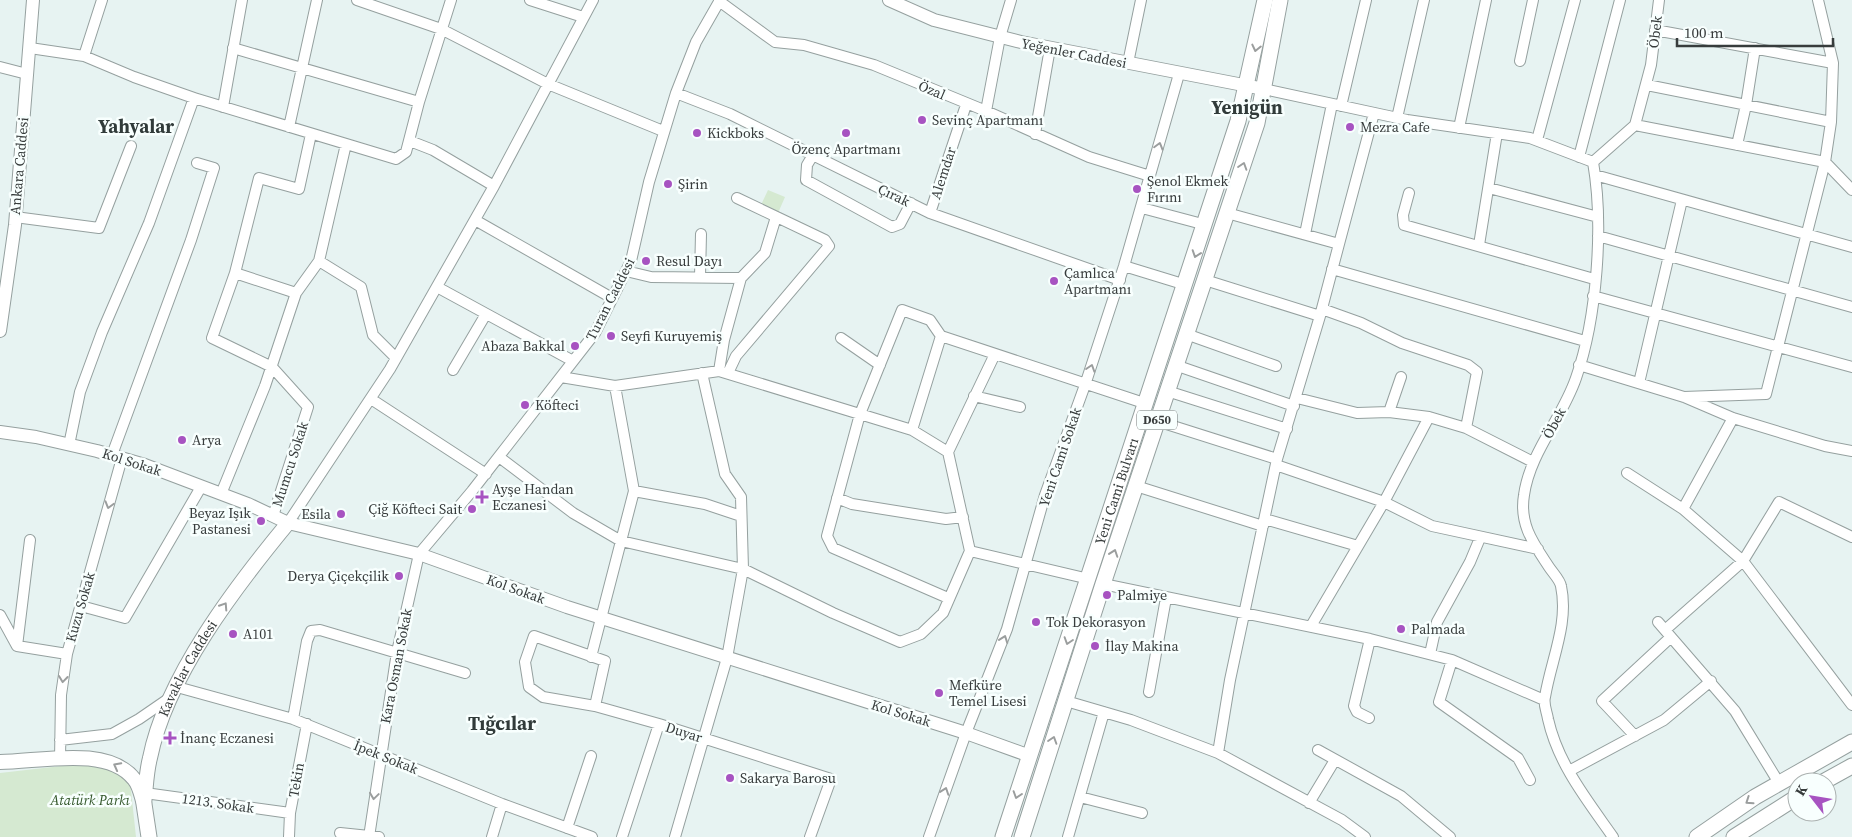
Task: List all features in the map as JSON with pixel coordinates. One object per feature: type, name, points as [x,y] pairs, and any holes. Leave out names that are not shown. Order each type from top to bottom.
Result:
[{"type":"main road","name":"Yeni Cami Bulvarı","points":[[1022,837],[1066,701],[1096,581],[1147,404],[1206,225],[1248,86],[1265,0]]},
{"type":"main road","name":"Yeni Cami Bulvarı","points":[[1003,837],[1030,756],[1096,581],[1136,486],[1257,123],[1280,0]]},
{"type":"main road","name":"Kavaklar Caddesi","points":[[149,837],[145,798],[150,758],[166,710],[192,657],[227,601],[288,523]]},
{"type":"main road","points":[[1697,837],[1779,783],[1852,742]]},
{"type":"main road","points":[[0,762],[92,758],[118,764],[136,780],[145,798]]},
{"type":"main road","points":[[1837,774],[1852,766]]},
{"type":"main road","points":[[1734,837],[1787,803]]},
{"type":"street","name":"Ankara Caddesi","points":[[0,331],[15,217],[33,0]]},
{"type":"street","points":[[84,56],[102,0]]},
{"type":"street","points":[[223,107],[242,0]]},
{"type":"street","points":[[289,127],[317,0]]},
{"type":"street","points":[[357,0],[441,29],[548,84],[663,131]]},
{"type":"street","points":[[30,48],[84,56],[134,77],[194,98],[396,159],[406,152],[410,141],[419,102],[451,0]]},
{"type":"street","points":[[530,0],[583,17]]},
{"type":"street","points":[[288,523],[396,358],[494,186],[593,0]]},
{"type":"street","name":"Turan Caddesi","points":[[419,554],[486,474],[595,333],[632,261],[649,182],[663,131],[696,42],[719,0]]},
{"type":"street","name":"Özal","points":[[719,0],[775,42],[804,45],[874,66],[966,105],[986,111],[1089,157],[1150,176]]},
{"type":"street","name":"Yeğenler Caddesi","points":[[889,0],[934,20],[1000,37],[1180,74],[1264,89]]},
{"type":"street","points":[[986,111],[1000,37],[1010,0]]},
{"type":"street","points":[[1128,63],[1141,0]]},
{"type":"street","points":[[1305,234],[1336,105],[1366,0]]},
{"type":"street","points":[[1397,118],[1424,0]]},
{"type":"street","points":[[1459,128],[1486,0]]},
{"type":"street","points":[[1520,61],[1533,0]]},
{"type":"street","points":[[1536,140],[1575,0]]},
{"type":"street","points":[[1579,157],[1620,0]]},
{"type":"street","name":"Öbek","points":[[1635,125],[1647,85],[1659,0]]},
{"type":"street","points":[[1684,397],[1766,394],[1824,162],[1831,122],[1833,63],[1816,0]]},
{"type":"street","points":[[1656,30],[1833,63]]},
{"type":"street","points":[[234,48],[303,70],[419,102]]},
{"type":"street","points":[[1035,134],[1050,48]]},
{"type":"street","points":[[1737,145],[1746,105],[1755,48]]},
{"type":"street","points":[[0,67],[27,74]]},
{"type":"street","name":"Yeni Cami Sokak","points":[[929,837],[966,733],[1007,629],[1046,495],[1086,385],[1120,280],[1180,74]]},
{"type":"street","points":[[1647,85],[1831,122]]},
{"type":"street","points":[[1264,89],[1397,118],[1536,140],[1592,162],[1635,125],[1824,162],[1852,190]]},
{"type":"street","name":"Çırak","points":[[676,93],[730,114],[930,212],[1120,280]]},
{"type":"street","points":[[69,445],[80,392],[102,332],[149,223],[194,98]]},
{"type":"street","name":"Alemdar","points":[[930,212],[966,105]]},
{"type":"street","points":[[1218,753],[1230,680],[1277,462],[1296,402],[1374,113]]},
{"type":"street","points":[[1479,245],[1497,133]]},
{"type":"street","points":[[272,367],[212,338],[235,273],[259,178],[299,189],[311,134]]},
{"type":"street","points":[[410,141],[433,150],[494,186]]},
{"type":"street","points":[[221,494],[272,367],[296,293],[319,261],[346,144]]},
{"type":"street","points":[[15,217],[99,228],[131,146]]},
{"type":"street","points":[[813,154],[807,166],[806,180],[892,227],[900,224],[911,203]]},
{"type":"street","name":"Öbek","points":[[1592,162],[1595,175],[1598,236],[1593,296],[1585,341],[1576,379],[1556,423],[1533,462],[1524,496],[1525,528],[1561,585],[1564,621],[1544,700],[1554,742],[1579,789],[1613,837]]},
{"type":"street","name":"Kuzu Sokak","points":[[60,760],[61,695],[66,654],[81,606],[117,457],[214,168],[197,163]]},
{"type":"street","points":[[1595,175],[1852,247]]},
{"type":"street","points":[[1489,188],[1598,217]]},
{"type":"street","points":[[1409,193],[1403,215],[1404,225],[1594,279]]},
{"type":"street","points":[[724,372],[829,246],[825,240],[737,198]]},
{"type":"street","points":[[1639,383],[1682,200]]},
{"type":"street","points":[[1142,208],[1206,225]]},
{"type":"street","points":[[1227,213],[1339,244]]},
{"type":"street","points":[[724,372],[724,340],[741,278],[765,253],[776,217]]},
{"type":"street","points":[[475,220],[612,298]]},
{"type":"street","points":[[700,278],[701,234]]},
{"type":"street","points":[[1598,236],[1852,308]]},
{"type":"street","points":[[319,261],[362,287],[373,334],[396,358]]},
{"type":"street","points":[[1124,266],[1186,285]]},
{"type":"street","points":[[1332,269],[1585,341]]},
{"type":"street","points":[[626,271],[652,277],[741,278]]},
{"type":"street","points":[[235,273],[296,293]]},
{"type":"street","points":[[1205,280],[1362,323],[1402,343],[1468,365],[1477,372],[1466,428]]},
{"type":"street","points":[[437,287],[573,362]]},
{"type":"street","points":[[1593,296],[1852,368]]},
{"type":"street","points":[[948,598],[833,548],[827,536],[860,414],[902,310],[930,320],[941,336],[1147,404]]},
{"type":"street","points":[[453,370],[486,314]]},
{"type":"street","points":[[1186,334],[1276,366]]},
{"type":"street","points":[[912,430],[941,336]]},
{"type":"street","points":[[841,338],[880,365]]},
{"type":"street","points":[[499,456],[573,513],[621,541],[743,569],[833,613],[900,642],[921,634],[943,613],[970,551],[948,452],[995,354]]},
{"type":"street","points":[[1175,365],[1296,402],[1357,413],[1389,412],[1429,417],[1466,428],[1533,462]]},
{"type":"street","points":[[1579,365],[1684,397],[1733,418],[1825,446],[1852,452]]},
{"type":"street","name":"Mumcu Sokak","points":[[272,367],[308,408],[273,516]]},
{"type":"street","points":[[561,377],[615,386],[702,373],[724,372],[912,430],[948,452]]},
{"type":"street","points":[[675,837],[727,658],[743,569],[741,497],[725,474],[702,373]]},
{"type":"street","points":[[1389,412],[1401,377]]},
{"type":"street","points":[[595,706],[605,662],[591,656],[634,491],[615,386]]},
{"type":"street","points":[[1167,391],[1287,429]]},
{"type":"street","points":[[974,396],[1020,407]]},
{"type":"street","points":[[370,399],[486,474]]},
{"type":"street","points":[[1311,626],[1384,502],[1429,417]]},
{"type":"street","points":[[1683,509],[1733,418]]},
{"type":"street","points":[[1157,421],[1277,462],[1384,502],[1432,526],[1538,550]]},
{"type":"street","name":"Kol Sokak","points":[[0,432],[69,445],[117,457],[221,494],[288,523],[419,554],[601,618],[966,733],[1030,756]]},
{"type":"street","points":[[1628,473],[1683,509],[1743,561],[1852,705]]},
{"type":"street","points":[[1136,486],[1264,523],[1358,546]]},
{"type":"street","points":[[81,606],[125,618],[201,487]]},
{"type":"street","points":[[634,491],[705,504],[741,516]]},
{"type":"street","points":[[838,498],[852,504],[946,519],[963,517]]},
{"type":"street","points":[[1635,736],[1602,701],[1665,629],[1743,561],[1780,502],[1852,537]]},
{"type":"street","points":[[1430,654],[1437,622],[1470,562],[1480,538]]},
{"type":"street","points":[[17,646],[30,540]]},
{"type":"street","points":[[970,551],[1166,598],[1245,612],[1430,654],[1452,660],[1544,700]]},
{"type":"street","name":"Kara Osman Sokak","points":[[372,836],[380,755],[397,652],[419,554]]},
{"type":"street","points":[[1149,692],[1166,598]]},
{"type":"street","points":[[0,615],[17,646]]},
{"type":"street","points":[[1665,629],[1735,711],[1779,783]]},
{"type":"street","points":[[293,719],[307,641],[311,631],[320,630],[465,673]]},
{"type":"street","name":"Duyar","points":[[591,656],[534,636],[525,662],[529,687],[543,697],[595,706],[659,724],[830,778],[810,837]]},
{"type":"street","points":[[1369,718],[1357,712],[1354,706],[1370,639]]},
{"type":"street","points":[[17,646],[66,654]]},
{"type":"street","points":[[1452,660],[1439,702],[1518,758],[1530,780]]},
{"type":"street","points":[[1569,771],[1664,720],[1711,681]]},
{"type":"street","points":[[60,740],[112,734],[139,719],[175,691]]},
{"type":"street","name":"İpek Sokak","points":[[175,691],[293,719],[502,804],[592,837]]},
{"type":"street","points":[[1066,701],[1131,720],[1218,753],[1342,820],[1365,837]]},
{"type":"street","points":[[1068,837],[1104,712]]},
{"type":"street","name":"Tekin","points":[[289,837],[290,813],[307,724]]},
{"type":"street","points":[[622,837],[659,724]]},
{"type":"street","points":[[1318,750],[1402,796],[1450,837]]},
{"type":"street","points":[[567,828],[591,756]]},
{"type":"street","points":[[1309,803],[1335,760]]},
{"type":"street","points":[[1080,797],[1142,814]]},
{"type":"street","name":"1213. Sokak","points":[[145,798],[290,813]]},
{"type":"street","points":[[492,837],[502,804]]},
{"type":"street","points":[[340,832],[372,836]]},
{"type":"green space","points":[[768,190],[785,197],[778,213],[761,205]]},
{"type":"green space","name":"Atatürk Parkı","points":[[96,762],[113,769],[130,781],[136,837],[0,837],[0,773]]},
{"type":"place","name":"Sevinç Apartmanı","points":[[922,120]]},
{"type":"place","name":"Mezra Cafe","points":[[1350,127]]},
{"type":"place","name":"Kickboks","points":[[697,133]]},
{"type":"place","name":"Özenç Apartmanı","points":[[846,133]]},
{"type":"place","name":"Şirin","points":[[668,184]]},
{"type":"place","name":"Şenol Ekmek Fırını","points":[[1137,189]]},
{"type":"place","name":"Resul Dayı","points":[[646,261]]},
{"type":"place","name":"Çamlıca Apartmanı","points":[[1054,281]]},
{"type":"place","name":"Seyfi Kuruyemiş","points":[[611,336]]},
{"type":"place","name":"Abaza Bakkal","points":[[575,346]]},
{"type":"place","name":"Köfteci","points":[[525,405]]},
{"type":"place","name":"Arya","points":[[182,440]]},
{"type":"place","name":"Ayşe Handan Eczanesi","points":[[482,497]]},
{"type":"place","name":"Çiğ Köfteci Sait","points":[[472,509]]},
{"type":"place","name":"Esila","points":[[341,514]]},
{"type":"place","name":"Beyaz Işık Pastanesi","points":[[261,521]]},
{"type":"place","name":"Derya Çiçekçilik","points":[[399,576]]},
{"type":"place","name":"Palmiye","points":[[1107,595]]},
{"type":"place","name":"Tok Dekorasyon","points":[[1036,622]]},
{"type":"place","name":"Palmada","points":[[1401,629]]},
{"type":"place","name":"A101","points":[[233,634]]},
{"type":"place","name":"İlay Makina","points":[[1095,646]]},
{"type":"place","name":"Mefküre Temel Lisesi","points":[[939,693]]},
{"type":"place","name":"İnanç Eczanesi","points":[[170,738]]},
{"type":"place","name":"Sakarya Barosu","points":[[730,778]]},
{"type":"district","name":"Yenigün","points":[[1247,107]]},
{"type":"district","name":"Yahyalar","points":[[136,126]]},
{"type":"district","name":"Tığcılar","points":[[502,723]]}]
